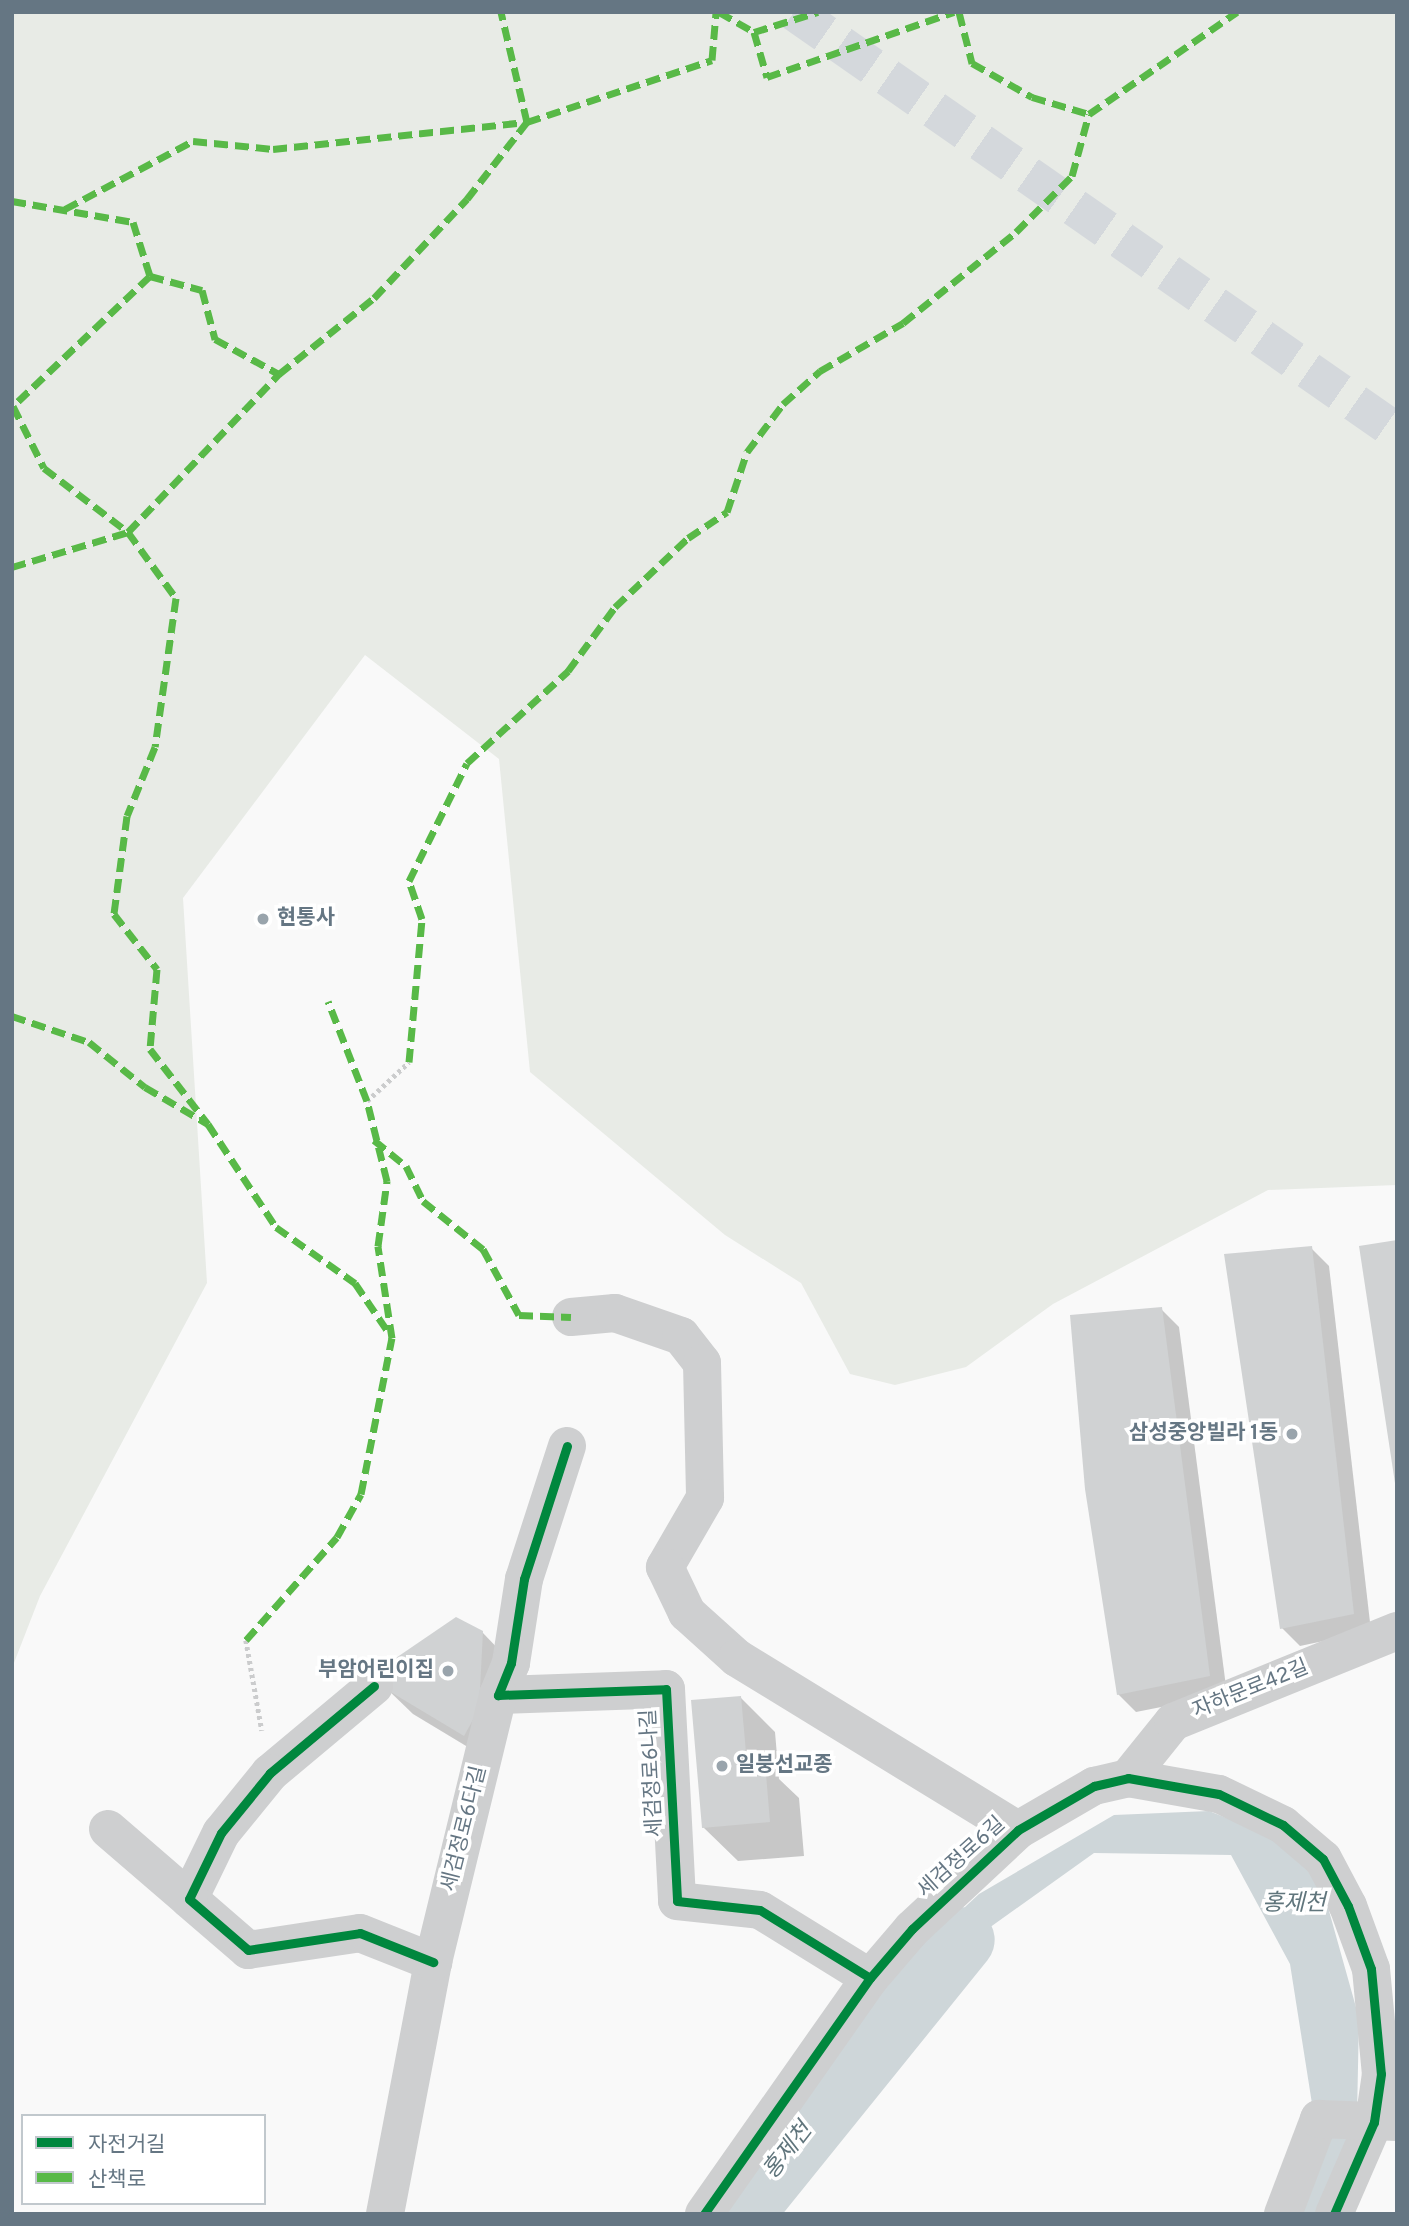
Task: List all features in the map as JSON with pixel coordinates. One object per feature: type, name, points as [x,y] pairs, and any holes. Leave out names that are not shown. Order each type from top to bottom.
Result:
[{"type":"street","name":"세검정로6길","points":[[571,1317],[615,1313],[681,1336],[702,1363],[705,1498],[665,1567],[687,1614],[737,1658],[1018,1830]]},
{"type":"street","points":[[498,1695],[511,1663],[524,1579],[567,1446]]},
{"type":"street","name":"자하문로42길","points":[[1128,1779],[1173,1722],[1397,1631]]},
{"type":"street","points":[[189,1899],[221,1833],[270,1773],[374,1686]]},
{"type":"street","name":"세검정로6나길","points":[[498,1695],[666,1689],[677,1901],[760,1910],[870,1978]]},
{"type":"street","name":"세검정로6다길","points":[[385,2214],[433,1962],[498,1695]]},
{"type":"street","name":"세검정로6길","points":[[704,2214],[870,1978],[970,1870],[1018,1830],[1094,1786],[1128,1779],[1219,1794],[1283,1825],[1323,1859],[1371,1969],[1385,2122],[1334,2214]]},
{"type":"street","points":[[108,1829],[248,1950],[360,1933],[433,1962]]},
{"type":"street","points":[[1283,2214],[1319,2119],[1385,2122]]},
{"type":"path","points":[[367,1101],[409,1062]]},
{"type":"path","points":[[246,1640],[270,1773]]},
{"type":"shaded area","points":[[12,12],[1397,12],[1397,1185],[1268,1190],[1053,1304],[966,1367],[895,1385],[850,1374],[801,1283],[725,1235],[530,1072],[499,759],[365,655],[183,898],[207,1283],[40,1596],[12,1668]]},
{"type":"water","name":"홍제천","points":[[1209,1811],[1289,1843],[1324,1893],[1359,2018],[1357,2116],[1322,2214],[1271,2214],[1313,2110],[1290,1964],[1231,1855],[1094,1853],[968,1943],[872,2037],[729,2214],[691,2214],[867,1998],[979,1894],[1114,1815]]},
{"type":"building","points":[[1397,1240],[1397,1483],[1395,1483],[1359,1246]]},
{"type":"building","name":"삼성중앙빌라 1동","points":[[1312,1246],[1354,1614],[1280,1629],[1224,1254]]},
{"type":"building","points":[[1162,1307],[1210,1676],[1117,1695],[1085,1489],[1070,1315]]},
{"type":"building","points":[[456,1617],[483,1631],[479,1709],[464,1736],[384,1688],[390,1662]]},
{"type":"building","points":[[741,1696],[747,1764],[765,1762],[770,1822],[702,1828],[691,1700]]},
{"type":"waterway","name":"홍제천","points":[[740,2214],[962,1939]]},
{"type":"tunnel","points":[[794,12],[1397,432]]},
{"type":"marked path","points":[[12,567],[128,532],[279,374],[374,298],[467,199],[527,122],[501,12]]},
{"type":"marked path","points":[[65,209],[193,141],[273,149],[527,122],[712,60],[716,12]]},
{"type":"marked path","points":[[719,12],[754,32],[818,12]]},
{"type":"marked path","points":[[754,32],[767,77],[954,12]]},
{"type":"marked path","points":[[959,12],[972,63],[1032,97],[1089,114]]},
{"type":"marked path","points":[[409,1062],[422,919],[409,881],[467,763],[568,671],[615,607],[688,538],[727,512],[747,452],[783,404],[820,371],[903,323],[1016,232],[1072,176],[1089,114],[1237,12]]},
{"type":"marked path","points":[[12,201],[133,222],[150,276],[202,290],[215,339],[279,374]]},
{"type":"marked path","points":[[150,276],[13,406],[44,468],[128,532],[176,598],[155,747],[127,816],[114,914],[157,969],[150,1049],[208,1124]]},
{"type":"marked path","points":[[246,1640],[337,1537],[361,1494],[392,1338],[378,1246],[387,1181],[367,1101],[328,1001]]},
{"type":"marked path","points":[[12,1016],[89,1042],[145,1087],[208,1124],[276,1227],[355,1283],[389,1333]]},
{"type":"marked path","points":[[374,1140],[406,1166],[423,1201],[483,1249],[519,1315],[571,1317]]},
{"type":"cycle path","points":[[567,1446],[524,1579],[511,1663],[498,1695],[666,1689],[677,1901],[760,1910],[870,1978]]},
{"type":"cycle path","points":[[374,1686],[270,1773],[221,1833],[189,1899],[248,1950],[360,1933],[433,1962]]},
{"type":"cycle path","points":[[704,2214],[870,1978],[912,1929],[1018,1830],[1094,1786],[1128,1778],[1219,1794],[1283,1825],[1323,1859],[1348,1906],[1371,1969],[1381,2074],[1374,2122],[1334,2214]]},
{"type":"place","name":"현통사","points":[[263,919]]},
{"type":"place","name":"삼성중앙빌라 1동","points":[[1292,1434]]},
{"type":"place","name":"부암어린이집","points":[[448,1671]]},
{"type":"place","name":"일붕선교종","points":[[722,1766]]}]
